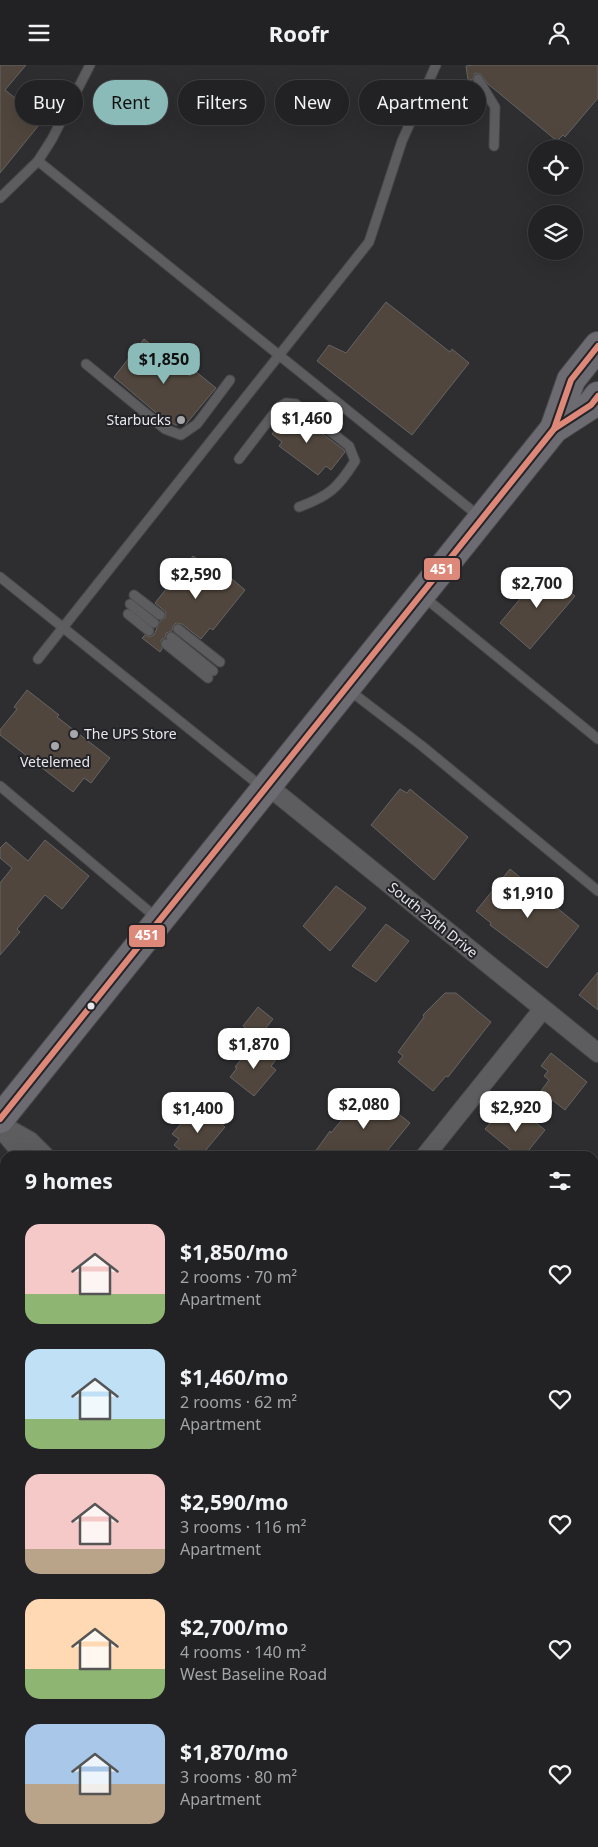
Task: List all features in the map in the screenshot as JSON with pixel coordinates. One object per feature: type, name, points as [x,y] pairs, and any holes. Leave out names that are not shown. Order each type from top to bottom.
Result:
[{"type":"main road","points":[[554,429],[571,380],[598,346]]},
{"type":"main road","points":[[0,1119],[554,429],[591,405],[598,396]]},
{"type":"street","name":"South 20th Drive","points":[[267,788],[598,1053]]},
{"type":"street","points":[[429,1151],[543,1009]]},
{"type":"street","points":[[0,1125],[20,1151]]},
{"type":"street","points":[[0,1125],[30,1141],[40,1151]]},
{"type":"lane","points":[[0,198],[38,161],[52,139],[90,65]]},
{"type":"lane","points":[[38,659],[280,357],[369,242],[402,141],[436,65]]},
{"type":"lane","points":[[478,79],[495,107],[494,146]]},
{"type":"lane","points":[[38,161],[483,519]]},
{"type":"lane","points":[[86,364],[165,429],[181,435],[197,424],[230,380]]},
{"type":"lane","points":[[239,459],[278,408],[286,403],[296,404],[349,446],[355,461],[342,482],[323,498],[299,507]]},
{"type":"lane","points":[[0,577],[267,788]]},
{"type":"lane","points":[[134,595],[160,615]]},
{"type":"lane","points":[[422,595],[598,739]]},
{"type":"lane","points":[[128,614],[152,627],[130,604]]},
{"type":"lane","points":[[178,629],[220,662]]},
{"type":"lane","points":[[169,641],[211,674]]},
{"type":"lane","points":[[347,688],[422,746],[598,891]]},
{"type":"lane","points":[[0,786],[160,920]]},
{"type":"building","points":[[0,65],[26,65],[5,90],[15,98],[15,125],[39,125],[0,173]]},
{"type":"building","points":[[598,65],[598,98],[565,137],[563,135],[556,140],[488,84],[481,74],[475,73],[472,80],[468,80],[466,66]]},
{"type":"building","points":[[386,302],[450,352],[452,349],[469,363],[412,435],[317,361],[329,345],[346,353]]},
{"type":"building","points":[[144,339],[190,376],[195,371],[216,388],[186,424],[175,425],[162,415],[161,417],[114,377]]},
{"type":"building","points":[[291,410],[344,450],[345,452],[331,470],[326,466],[318,475],[279,446],[282,442],[272,434]]},
{"type":"building","points":[[193,556],[203,563],[207,558],[245,590],[213,630],[210,628],[201,639],[182,624],[176,623],[172,631],[166,633],[165,638],[161,640],[162,649],[160,652],[142,638],[145,635],[149,637],[154,635],[160,621],[165,618],[166,612],[155,603],[174,579],[171,576],[184,559],[188,562]]},
{"type":"building","points":[[544,570],[575,596],[530,649],[500,623]]},
{"type":"building","name":"Vetelemed","points":[[27,690],[59,715],[57,717],[110,758],[91,783],[84,778],[73,792],[0,735],[0,730],[17,709],[14,707]]},
{"type":"building","points":[[400,789],[407,793],[410,789],[468,837],[434,880],[371,825]]},
{"type":"building","points":[[45,840],[89,876],[62,909],[45,895],[17,929],[20,932],[0,955],[0,883],[12,868],[0,858],[0,848],[6,842],[28,861]]},
{"type":"building","points":[[510,869],[579,926],[547,968],[490,925],[491,923],[476,911]]},
{"type":"building","points":[[336,886],[366,908],[330,951],[303,926]]},
{"type":"building","points":[[386,924],[409,941],[376,982],[352,966]]},
{"type":"building","points":[[598,972],[598,1010],[579,995]]},
{"type":"building","points":[[445,993],[456,993],[491,1022],[448,1077],[446,1076],[433,1091],[398,1062],[403,1056],[398,1052],[424,1017],[423,1015]]},
{"type":"building","points":[[258,1007],[273,1019],[258,1038],[243,1026]]},
{"type":"building","points":[[254,1043],[276,1060],[271,1066],[276,1070],[254,1096],[230,1077],[237,1068],[235,1067]]},
{"type":"building","points":[[551,1053],[587,1082],[565,1110],[541,1091],[549,1080],[544,1076],[548,1071],[541,1066]]},
{"type":"building","points":[[367,1089],[410,1123],[387,1151],[316,1151],[330,1131],[331,1133]]},
{"type":"building","points":[[202,1108],[225,1127],[205,1151],[181,1151],[174,1145],[179,1139],[172,1134],[184,1120],[189,1124]]},
{"type":"building","points":[[520,1110],[545,1130],[528,1151],[512,1151],[485,1129],[496,1116],[503,1122],[506,1117],[511,1121]]},
{"type":"transit line","name":"451","points":[[554,429],[571,380],[598,346]]},
{"type":"transit line","name":"451","points":[[0,1119],[554,429],[591,405],[598,396]]},
{"type":"place","name":"Starbucks","points":[[181,420]]},
{"type":"place","name":"The UPS Store","points":[[74,734]]},
{"type":"place","name":"Vetelemed","points":[[55,746]]}]
